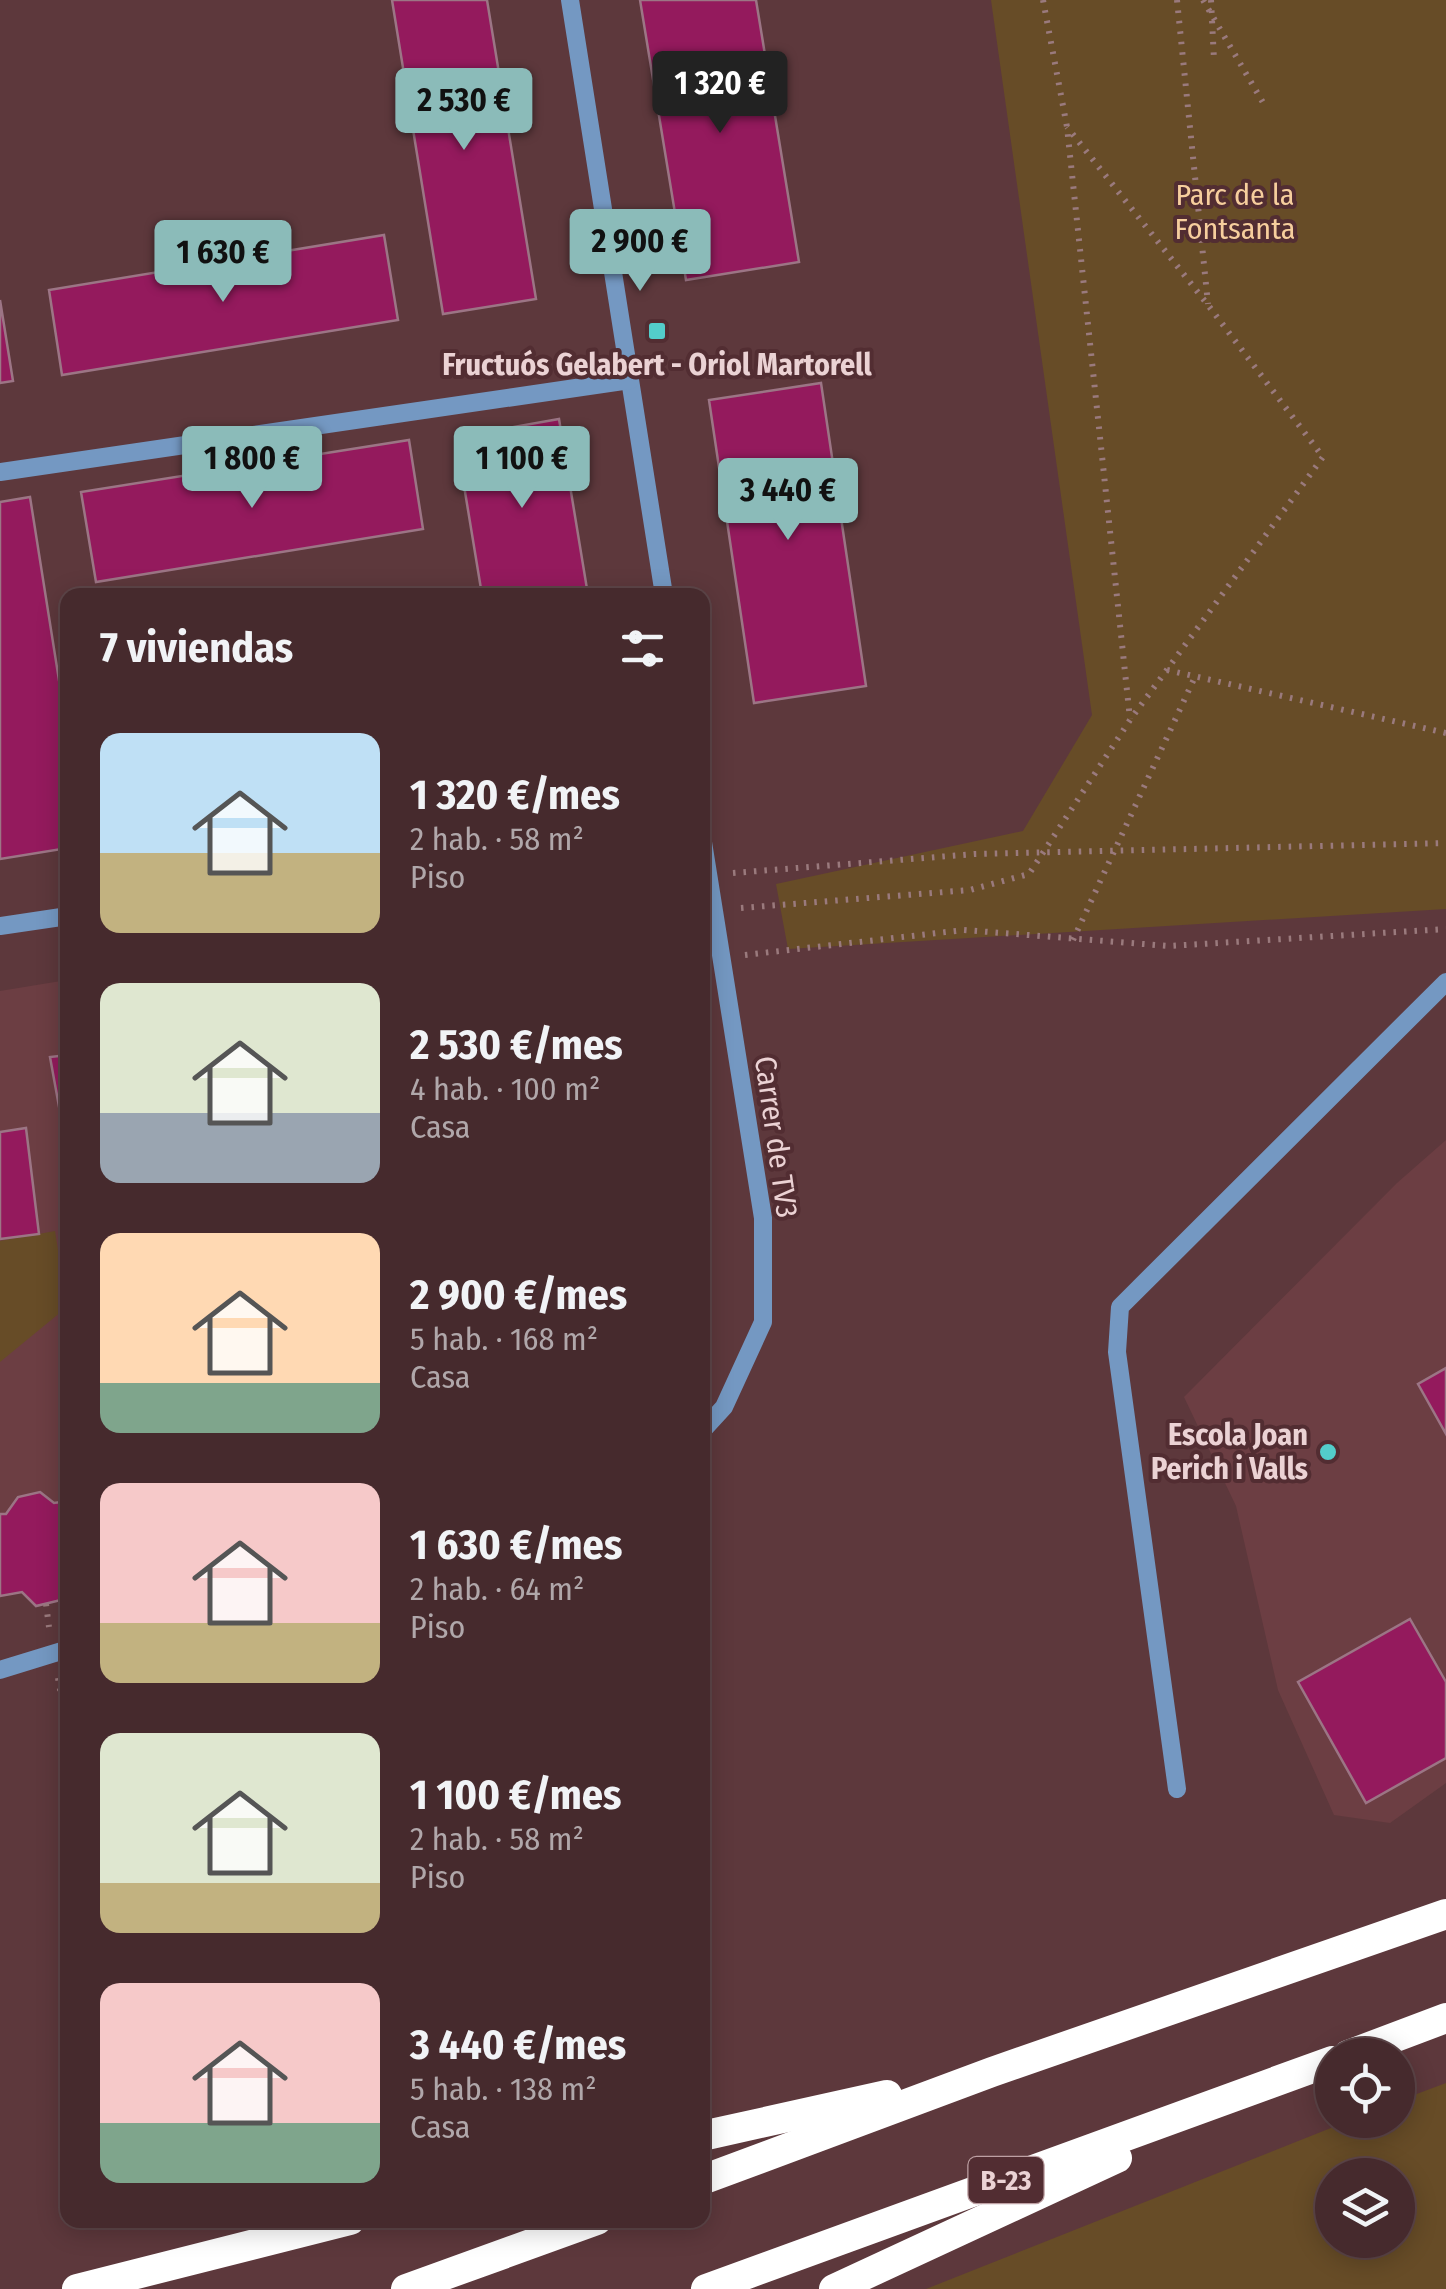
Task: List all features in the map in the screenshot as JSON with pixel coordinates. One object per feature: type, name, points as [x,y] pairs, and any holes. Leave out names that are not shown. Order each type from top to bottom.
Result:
[{"type":"highway","points":[[710,2177],[992,2072],[1446,1914]]},
{"type":"highway","points":[[1393,2038],[1446,2018]]},
{"type":"highway","name":"B-23","points":[[706,2289],[1315,2067]]},
{"type":"highway","points":[[834,2289],[1315,2068]]},
{"type":"highway","points":[[710,2134],[992,2072]]},
{"type":"highway","points":[[77,2289],[318,2228]]},
{"type":"highway","points":[[406,2289],[575,2228]]},
{"type":"street","points":[[570,0],[663,588]]},
{"type":"street","points":[[0,472],[630,380]]},
{"type":"street","name":"Carrer de TV3","points":[[710,887],[762,1218],[763,1322],[724,1407],[710,1422]]},
{"type":"street","points":[[0,926],[60,917]]},
{"type":"street","points":[[1177,1788],[1117,1352],[1120,1307],[1446,982]]},
{"type":"street","points":[[0,1670],[60,1651]]},
{"type":"path","points":[[1043,0],[1067,127],[1130,720]]},
{"type":"path","points":[[1177,0],[1208,305]]},
{"type":"path","points":[[1202,0],[1265,106]]},
{"type":"path","points":[[1212,0],[1214,60]]},
{"type":"path","points":[[714,910],[970,890],[1030,874],[1130,720],[1323,457],[1067,127]]},
{"type":"path","points":[[1166,670],[1446,733]]},
{"type":"path","points":[[1073,940],[1194,679]]},
{"type":"path","points":[[710,875],[976,854],[1446,843]]},
{"type":"path","points":[[722,957],[964,930],[1168,946],[1446,929]]},
{"type":"shaded area","points":[[60,981],[60,1600],[36,1606],[22,1592],[0,1596],[0,991]]},
{"type":"shaded area","name":"Escola Joan Perich i Valls","points":[[1446,1140],[1446,1783],[1390,1823],[1334,1815],[1278,1690],[1236,1506],[1184,1397],[1397,1183]]},
{"type":"green space","name":"Parc de la Fontsanta","points":[[991,0],[1446,0],[1446,909],[788,949],[776,884],[1023,831],[1092,715]]},
{"type":"green space","points":[[55,1231],[60,1263],[60,1313],[0,1362],[0,1241]]},
{"type":"green space","points":[[1446,2083],[1446,2289],[926,2289],[1315,2134],[1315,2138],[1415,2138],[1415,2095]]},
{"type":"building","points":[[392,0],[487,0],[536,299],[443,314]]},
{"type":"building","points":[[640,0],[756,0],[799,262],[686,280]]},
{"type":"building","points":[[384,235],[398,320],[62,375],[49,290]]},
{"type":"building","points":[[0,300],[13,381],[0,383]]},
{"type":"building","points":[[821,383],[866,686],[754,703],[709,400]]},
{"type":"building","points":[[559,419],[587,588],[481,588],[456,437]]},
{"type":"building","points":[[409,440],[423,529],[96,582],[81,492]]},
{"type":"building","points":[[30,497],[60,686],[60,849],[0,859],[0,502]]},
{"type":"building","points":[[60,1056],[60,1112],[50,1057]]},
{"type":"building","points":[[26,1128],[39,1234],[0,1239],[0,1132]]},
{"type":"building","points":[[1446,1368],[1446,1434],[1418,1384]]},
{"type":"building","points":[[40,1492],[54,1503],[60,1502],[60,1600],[36,1606],[22,1592],[0,1596],[0,1514],[6,1514],[18,1497]]},
{"type":"building","points":[[1410,1619],[1446,1682],[1446,1758],[1366,1803],[1298,1682]]},
{"type":"place","name":"Fructuós Gelabert - Oriol Martorell","points":[[657,331]]},
{"type":"place","name":"Escola Joan Perich i Valls","points":[[1328,1452]]}]
